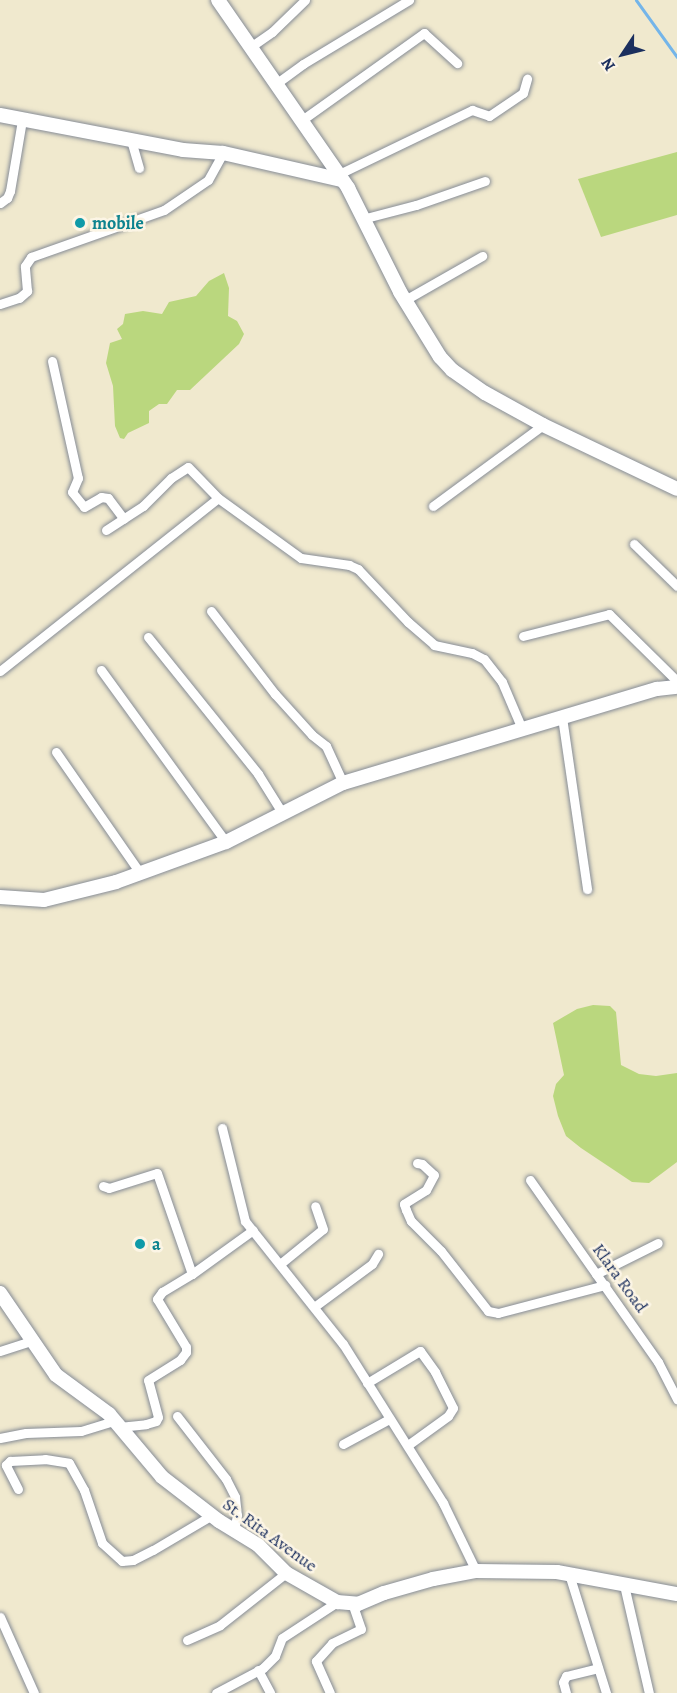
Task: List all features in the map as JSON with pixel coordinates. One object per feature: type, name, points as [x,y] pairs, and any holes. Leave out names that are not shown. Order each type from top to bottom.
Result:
[{"type":"street","points":[[218,0],[340,177],[405,300],[440,357],[452,370],[485,393],[543,425],[675,485]]},
{"type":"street","points":[[249,48],[272,32],[305,0]]},
{"type":"street","points":[[277,83],[303,64],[409,0]]},
{"type":"street","points":[[302,120],[424,33],[458,63]]},
{"type":"street","points":[[0,115],[131,140],[222,153],[340,177],[472,110],[489,116],[523,93],[527,79]]},
{"type":"street","points":[[0,203],[7,198],[10,191],[22,120]]},
{"type":"street","points":[[131,140],[140,168]]},
{"type":"street","points":[[0,304],[20,298],[27,291],[25,266],[31,257],[164,210],[208,180],[222,153]]},
{"type":"street","points":[[362,219],[416,206],[485,181]]},
{"type":"street","points":[[405,300],[482,256]]},
{"type":"street","points":[[52,362],[78,478],[72,489],[73,494],[84,507],[101,497],[108,498],[124,519]]},
{"type":"street","points":[[433,506],[543,425]]},
{"type":"street","points":[[106,530],[124,519],[188,467],[218,498],[301,558],[349,565],[358,569],[408,622],[434,645],[472,653],[484,659],[502,682],[522,729]]},
{"type":"street","points":[[0,671],[218,498]]},
{"type":"street","points":[[634,544],[676,584]]},
{"type":"street","points":[[211,611],[275,694],[312,735],[326,746],[343,783]]},
{"type":"street","points":[[523,636],[609,614],[677,681]]},
{"type":"street","points":[[148,637],[258,774],[283,814]]},
{"type":"street","points":[[101,670],[226,842]]},
{"type":"street","points":[[0,897],[44,900],[116,882],[226,842],[343,783],[657,689],[677,687]]},
{"type":"street","points":[[562,717],[587,889]]},
{"type":"street","points":[[56,752],[140,873]]},
{"type":"street","points":[[222,1128],[245,1221],[343,1344],[443,1503],[476,1571]]},
{"type":"street","points":[[417,1163],[422,1164],[434,1175],[426,1190],[404,1204],[411,1221],[441,1251],[488,1311],[498,1313],[605,1285]]},
{"type":"street","points":[[103,1186],[109,1188],[157,1173],[192,1274]]},
{"type":"street","name":"Klara Road","points":[[530,1180],[658,1362],[677,1399]]},
{"type":"street","points":[[280,1264],[323,1229],[315,1206]]},
{"type":"street","points":[[0,1438],[26,1433],[81,1431],[117,1424],[146,1424],[156,1421],[158,1417],[148,1380],[180,1359],[186,1352],[186,1347],[157,1299],[162,1292],[192,1274],[253,1230]]},
{"type":"street","points":[[596,1274],[658,1243]]},
{"type":"street","points":[[314,1307],[372,1264],[378,1254]]},
{"type":"street","name":"St. Rita Avenue","points":[[0,1293],[56,1375],[117,1424],[162,1477],[212,1515],[258,1545],[286,1573],[337,1602],[352,1604],[433,1579],[476,1571],[569,1574],[677,1594]]},
{"type":"street","points":[[0,1351],[33,1340]]},
{"type":"street","points":[[367,1383],[420,1352],[435,1372],[453,1408],[448,1416],[408,1444]]},
{"type":"street","points":[[177,1416],[222,1473],[235,1497],[237,1515],[234,1530]]},
{"type":"street","points":[[343,1444],[389,1419]]},
{"type":"street","points":[[18,1490],[6,1465],[10,1461],[45,1459],[69,1464],[84,1490],[102,1543],[122,1561],[133,1560],[153,1550],[212,1515]]},
{"type":"street","points":[[187,1640],[220,1625],[286,1573]]},
{"type":"street","points":[[569,1574],[606,1693]]},
{"type":"street","points":[[624,1585],[649,1693]]},
{"type":"street","points":[[216,1693],[258,1670],[275,1656],[282,1638],[337,1602]]},
{"type":"street","points":[[330,1693],[316,1661],[332,1643],[361,1629],[352,1604]]},
{"type":"street","points":[[0,1617],[34,1693]]},
{"type":"street","points":[[566,1693],[563,1682],[566,1676],[598,1668]]},
{"type":"street","points":[[258,1670],[270,1693]]},
{"type":"street","points":[[236,1682],[240,1693]]},
{"type":"green space","points":[[677,152],[677,215],[601,237],[578,179]]},
{"type":"green space","points":[[224,273],[229,288],[228,316],[237,321],[244,334],[239,344],[190,390],[177,390],[167,404],[159,404],[149,411],[149,423],[128,433],[124,439],[120,438],[115,426],[113,386],[106,363],[110,343],[122,339],[117,329],[123,324],[125,314],[143,311],[162,314],[169,302],[196,296],[209,281]]},
{"type":"green space","points":[[593,1005],[610,1006],[616,1012],[621,1065],[639,1074],[656,1076],[677,1073],[677,1162],[649,1183],[632,1182],[581,1148],[566,1136],[558,1116],[553,1096],[556,1084],[564,1075],[553,1023],[577,1009]]},
{"type":"waterway","points":[[636,0],[677,57]]},
{"type":"place","name":"mobile","points":[[80,223]]},
{"type":"place","name":"a","points":[[140,1244]]}]
